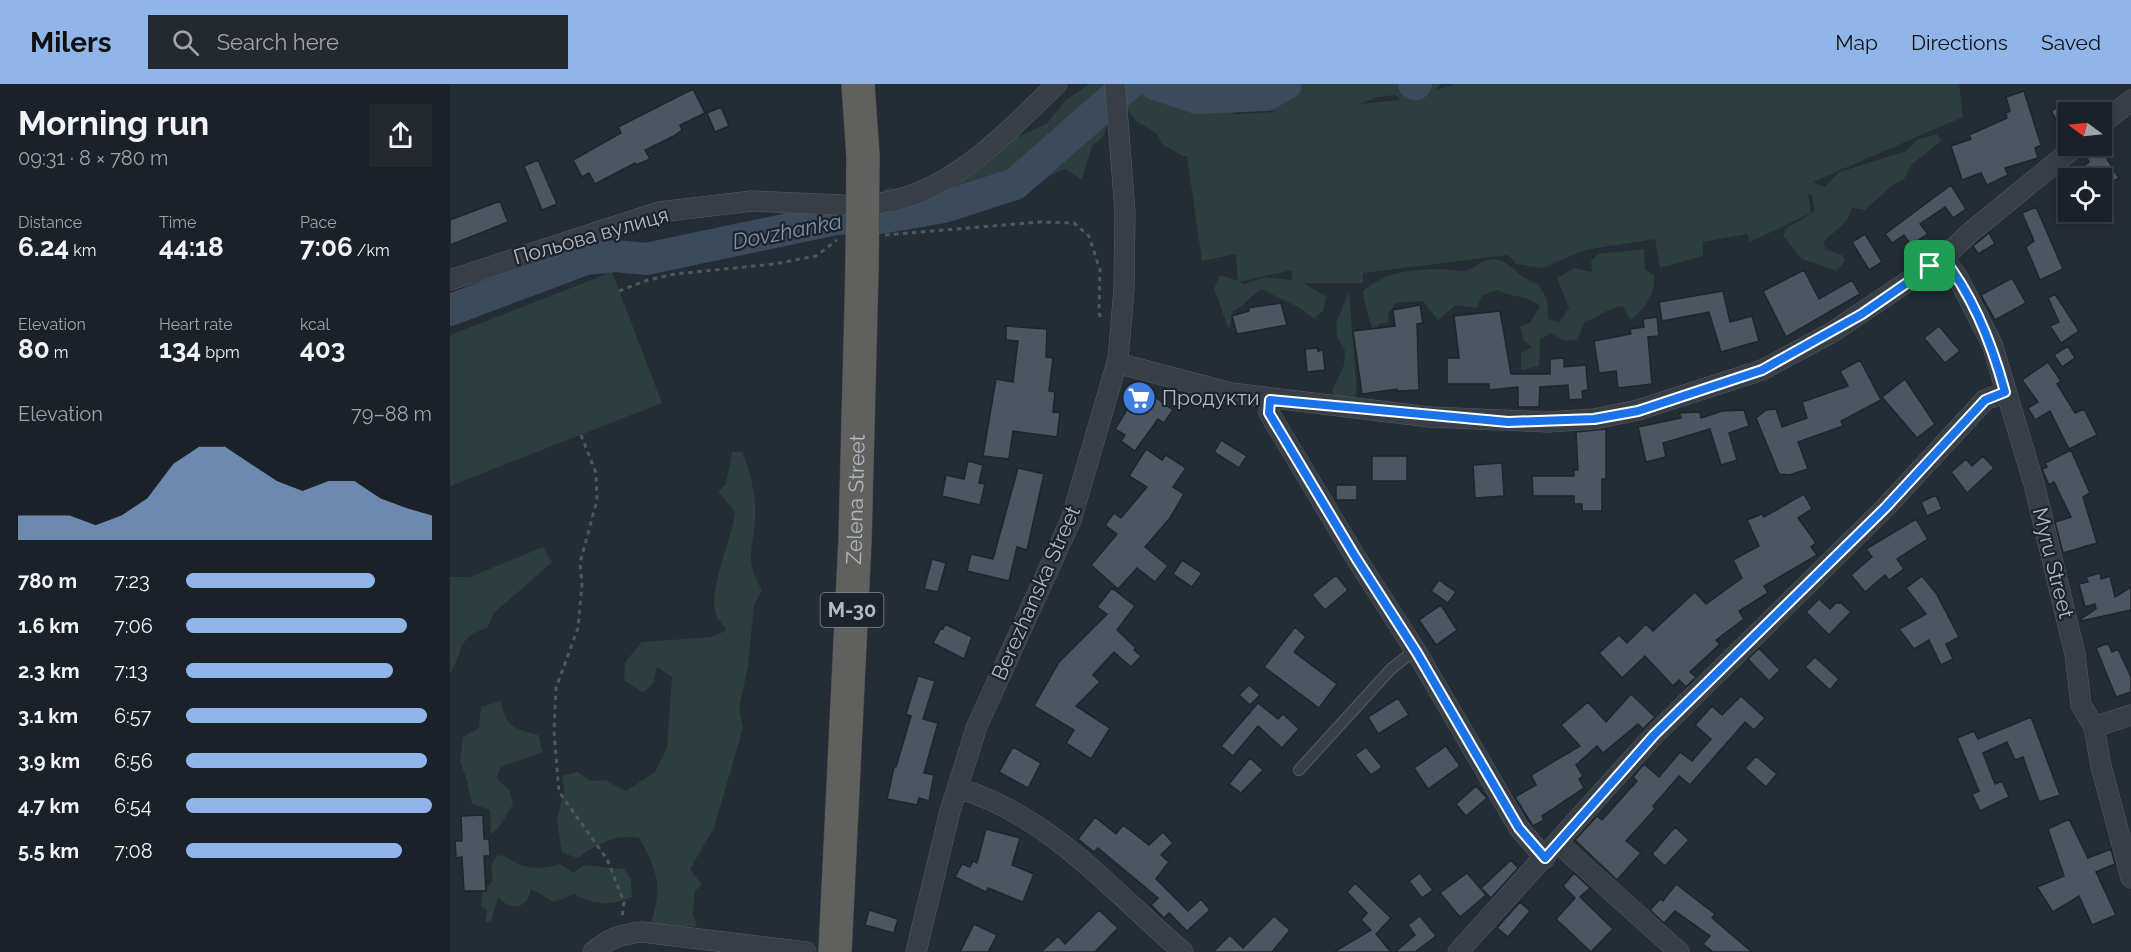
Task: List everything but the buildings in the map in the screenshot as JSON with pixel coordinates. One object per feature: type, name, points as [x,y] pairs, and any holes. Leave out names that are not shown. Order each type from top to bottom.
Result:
[{"type":"highway","name":"Zelena Street","points":[[835,952],[855,540],[863,156],[858,84]]},
{"type":"street","points":[[881,203],[935,185],[973,160],[1011,129],[1057,84]]},
{"type":"street","name":"Berezhanska Street","points":[[916,952],[957,788],[977,726],[1071,520],[1117,363],[1125,211],[1115,90]]},
{"type":"street","points":[[2112,116],[2131,100]]},
{"type":"street","points":[[1117,363],[1197,387],[1270,400],[1508,422],[1594,419],[1638,411],[1762,370],[1862,314],[1943,258],[1972,231],[2064,156]]},
{"type":"street","name":"Польова вулиця","points":[[450,280],[659,212],[752,201],[842,205]]},
{"type":"street","name":"Myru Street","points":[[1943,258],[1958,276],[1992,344],[2034,484],[2075,654],[2081,705],[2094,727],[2101,766],[2131,878]]},
{"type":"street","points":[[1458,952],[1552,851],[1588,806],[1654,735],[1885,508],[1985,400],[2005,392]]},
{"type":"street","points":[[1270,400],[1269,413],[1356,558],[1415,650],[1519,828],[1552,851],[1679,952]]},
{"type":"street","points":[[2094,727],[2131,716]]},
{"type":"street","points":[[957,788],[997,803],[1041,830],[1090,866],[1183,952]]},
{"type":"street","points":[[593,952],[605,942],[620,935],[642,932],[806,952]]},
{"type":"lane","points":[[1299,770],[1390,669],[1415,650]]},
{"type":"path","points":[[881,235],[1040,222],[1074,223],[1089,236],[1100,270],[1099,313],[1103,324],[1120,333]]},
{"type":"path","points":[[619,291],[675,274],[774,264],[816,256],[837,240],[848,239]]},
{"type":"path","points":[[580,435],[596,473],[597,500],[580,563],[582,584],[578,627],[556,688],[554,732],[559,792],[607,859],[624,902],[620,935]]},
{"type":"shaded area","points":[[1089,84],[1107,84],[1109,122],[1103,137],[1092,146],[1082,180],[1066,169],[1025,190],[1010,180],[999,182],[989,200],[956,208],[951,215],[930,224],[897,225],[885,210],[883,191],[890,187],[902,190],[969,169],[995,156],[1017,137],[1046,124],[1066,100]]},
{"type":"shaded area","points":[[1127,84],[1173,84],[1181,98],[1201,91],[1249,90],[1249,84],[1441,84],[1436,90],[1456,84],[1959,84],[1963,117],[1813,182],[1825,187],[1839,172],[1906,151],[1918,139],[1937,134],[1941,141],[1911,165],[1904,179],[1894,184],[1865,210],[1852,208],[1846,222],[1823,242],[1826,249],[1842,255],[1845,261],[1837,271],[1802,259],[1783,236],[1787,228],[1815,211],[1812,196],[1808,193],[1811,213],[1750,242],[1747,234],[1703,242],[1703,256],[1660,268],[1655,239],[1585,250],[1543,268],[1516,264],[1508,255],[1363,273],[1363,283],[1303,283],[1327,297],[1323,310],[1314,319],[1300,308],[1261,289],[1233,311],[1229,330],[1214,289],[1220,275],[1238,281],[1236,254],[1202,261],[1187,156],[1163,145],[1157,134],[1136,121],[1127,110],[1124,99]],"holes":[[[1395,95],[1401,100],[1360,104],[1378,97]],[[1247,108],[1278,112],[1231,114]],[[1292,270],[1292,280],[1266,277],[1244,284],[1240,282]]]},
{"type":"shaded area","points":[[1644,249],[1645,270],[1654,275],[1654,282],[1651,295],[1640,311],[1630,320],[1623,306],[1608,311],[1585,322],[1577,340],[1565,341],[1551,333],[1540,339],[1539,366],[1521,370],[1521,353],[1532,347],[1524,341],[1520,326],[1530,323],[1540,306],[1534,302],[1497,290],[1482,295],[1477,308],[1456,305],[1438,320],[1423,301],[1397,303],[1389,312],[1388,323],[1378,324],[1378,339],[1370,323],[1363,291],[1372,284],[1400,272],[1431,269],[1465,271],[1485,260],[1494,259],[1504,262],[1525,278],[1538,284],[1547,299],[1548,319],[1559,322],[1569,308],[1557,278],[1574,268],[1592,272],[1591,261],[1598,254]]},
{"type":"shaded area","points":[[612,272],[662,403],[450,486],[450,335]]},
{"type":"shaded area","points":[[1349,292],[1357,393],[1350,405],[1337,403],[1332,391],[1344,365],[1345,351],[1337,337],[1336,323]]},
{"type":"shaded area","points":[[732,452],[742,452],[753,486],[755,521],[751,556],[753,572],[762,590],[754,605],[748,666],[739,709],[743,728],[714,828],[690,869],[702,885],[695,891],[693,913],[697,927],[650,925],[656,900],[657,880],[651,860],[639,838],[622,837],[607,841],[578,858],[562,853],[557,819],[564,792],[562,776],[578,772],[590,781],[605,780],[626,791],[655,772],[667,748],[672,677],[657,667],[654,682],[643,693],[624,680],[625,662],[642,642],[712,637],[727,630],[716,615],[714,604],[718,578],[735,512],[718,491],[726,484]]},
{"type":"shaded area","points":[[543,547],[552,562],[494,613],[487,628],[465,641],[450,674],[450,577],[470,577]]},
{"type":"shaded area","points":[[501,701],[508,721],[517,728],[538,735],[543,752],[501,767],[496,778],[510,791],[513,804],[500,826],[491,834],[490,810],[472,804],[460,762],[463,737],[479,728],[481,707]]},
{"type":"shaded area","points":[[503,855],[523,866],[544,868],[560,864],[573,873],[584,865],[624,869],[631,879],[632,897],[617,902],[596,903],[574,894],[554,902],[531,889],[527,901],[518,907],[506,904],[498,897],[491,922],[485,922],[487,910],[481,905],[482,893],[493,880],[491,866],[497,856]]},
{"type":"waterway","name":"Dovzhanka","points":[[450,310],[586,259],[616,256],[646,259],[836,219],[880,218],[944,207],[1015,184],[1129,84]]},
{"type":"waterway","name":"Dovzhanka","points":[[1155,84],[1197,98],[1266,95],[1286,84]]},
{"type":"place","name":"Продукти","points":[[1139,398]]},
{"type":"route","points":[[1943,258],[1958,276],[1992,344],[2005,392],[1985,400],[1885,508],[1714,674],[1588,806],[1545,858],[1519,828],[1417,653],[1356,558],[1269,413],[1270,400],[1430,417],[1508,422],[1594,419],[1638,411],[1762,370],[1862,314],[1930,266],[1943,258]]}]
